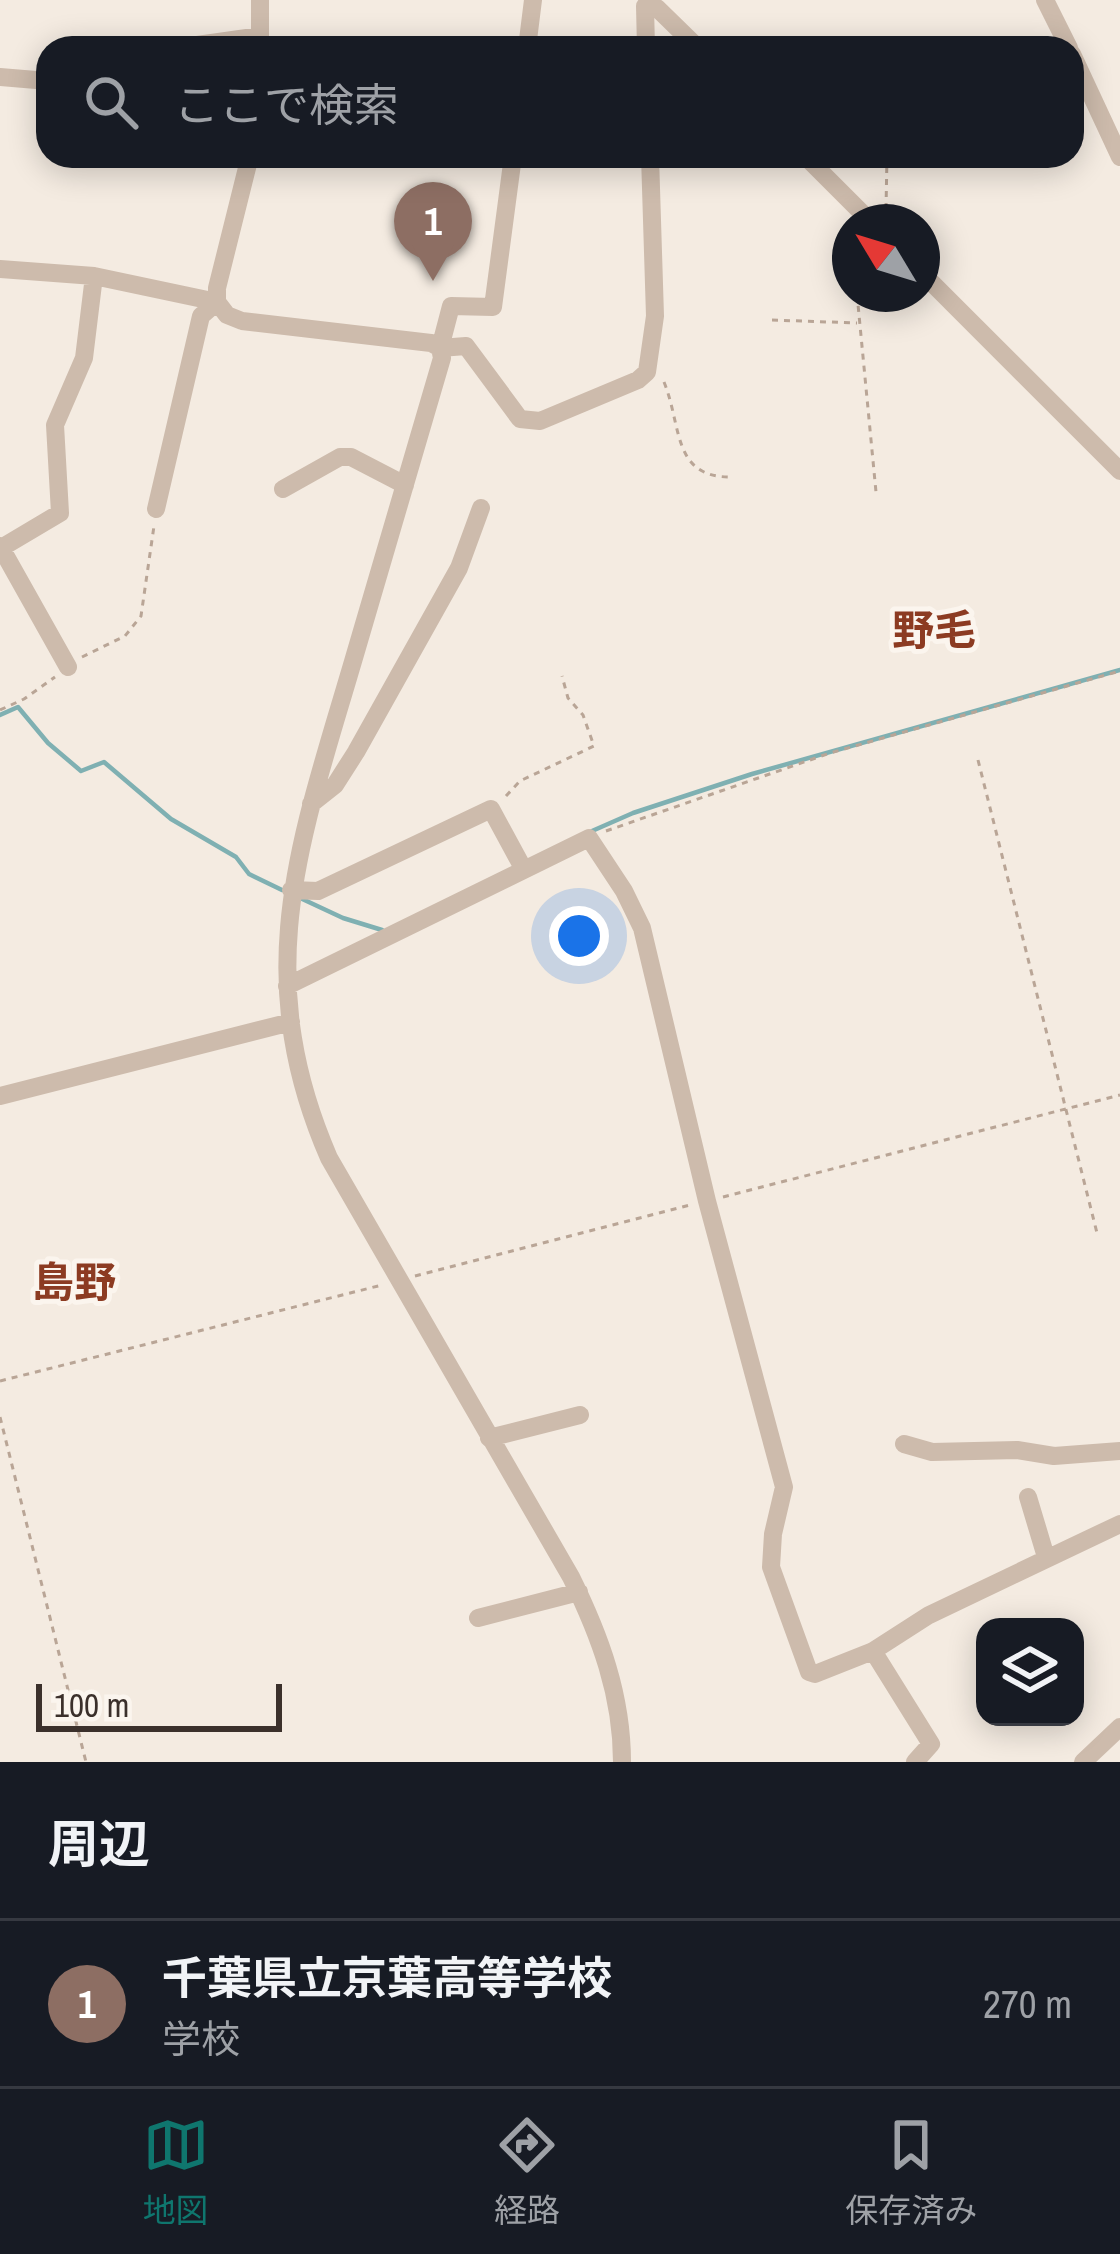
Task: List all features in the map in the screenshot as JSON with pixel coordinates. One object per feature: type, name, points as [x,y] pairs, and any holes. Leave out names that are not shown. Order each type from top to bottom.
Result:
[{"type":"street","points":[[260,0],[260,36]]},
{"type":"street","points":[[528,36],[533,0]]},
{"type":"street","points":[[1045,0],[1063,36]]},
{"type":"street","points":[[646,36],[645,6],[657,8],[686,36]]},
{"type":"street","points":[[0,77],[36,80]]},
{"type":"street","points":[[1084,79],[1120,157]]},
{"type":"street","points":[[247,168],[217,288],[217,302],[227,315],[242,321],[431,343],[440,348],[466,346],[520,418],[540,421],[647,372],[655,316],[650,168]]},
{"type":"street","points":[[511,168],[494,307],[451,306],[440,348],[442,358],[311,804],[291,890],[287,986],[314,1123],[329,1157],[598,1631],[616,1692],[622,1762]]},
{"type":"street","points":[[818,168],[853,204]]},
{"type":"street","points":[[0,269],[94,276],[217,302]]},
{"type":"street","points":[[68,667],[0,547],[60,513],[55,425],[84,358],[94,276]]},
{"type":"street","points":[[940,291],[1120,471]]},
{"type":"street","points":[[156,509],[201,316],[217,302]]},
{"type":"street","points":[[283,489],[340,457],[351,457],[405,485]]},
{"type":"street","points":[[311,804],[334,785],[356,752],[459,568],[481,508]]},
{"type":"street","points":[[291,890],[318,891],[491,809],[524,868]]},
{"type":"street","points":[[287,986],[590,838],[642,928],[707,1201],[784,1487],[772,1534],[771,1568],[809,1672],[815,1674],[873,1652],[929,1615],[1120,1524]]},
{"type":"street","points":[[0,1096],[291,1022]]},
{"type":"street","points":[[489,1438],[580,1415]]},
{"type":"street","points":[[904,1444],[932,1452],[1017,1450],[1054,1456],[1120,1451]]},
{"type":"street","points":[[1028,1497],[1046,1557]]},
{"type":"street","points":[[478,1618],[579,1592]]},
{"type":"street","points":[[873,1652],[931,1744],[915,1762]]},
{"type":"street","points":[[1091,1760],[1120,1726]]},
{"type":"path","points":[[886,204],[887,168]]},
{"type":"path","points":[[858,312],[876,492]]},
{"type":"path","points":[[772,320],[859,323]]},
{"type":"path","points":[[647,372],[665,382],[690,465],[705,477],[730,477]]},
{"type":"path","points":[[0,710],[125,636],[141,616],[156,509]]},
{"type":"path","points":[[590,838],[830,753],[1120,671]]},
{"type":"path","points":[[491,809],[520,781],[594,746],[584,715],[568,698],[562,676]]},
{"type":"path","points":[[977,760],[1096,1233]]},
{"type":"path","points":[[0,1381],[1120,1095]]},
{"type":"path","points":[[0,1417],[86,1762]]},
{"type":"waterway","points":[[592,831],[752,774],[1120,670]]},
{"type":"waterway","points":[[0,715],[18,707],[48,743],[81,771],[104,762],[171,819],[236,857],[249,874],[282,890]]},
{"type":"waterway","points":[[298,897],[382,930]]},
{"type":"place","name":"千葉県立京葉高等学校","points":[[433,281]]},
{"type":"district","name":"野毛","points":[[934,630]]},
{"type":"district","name":"島野","points":[[74,1282]]}]
